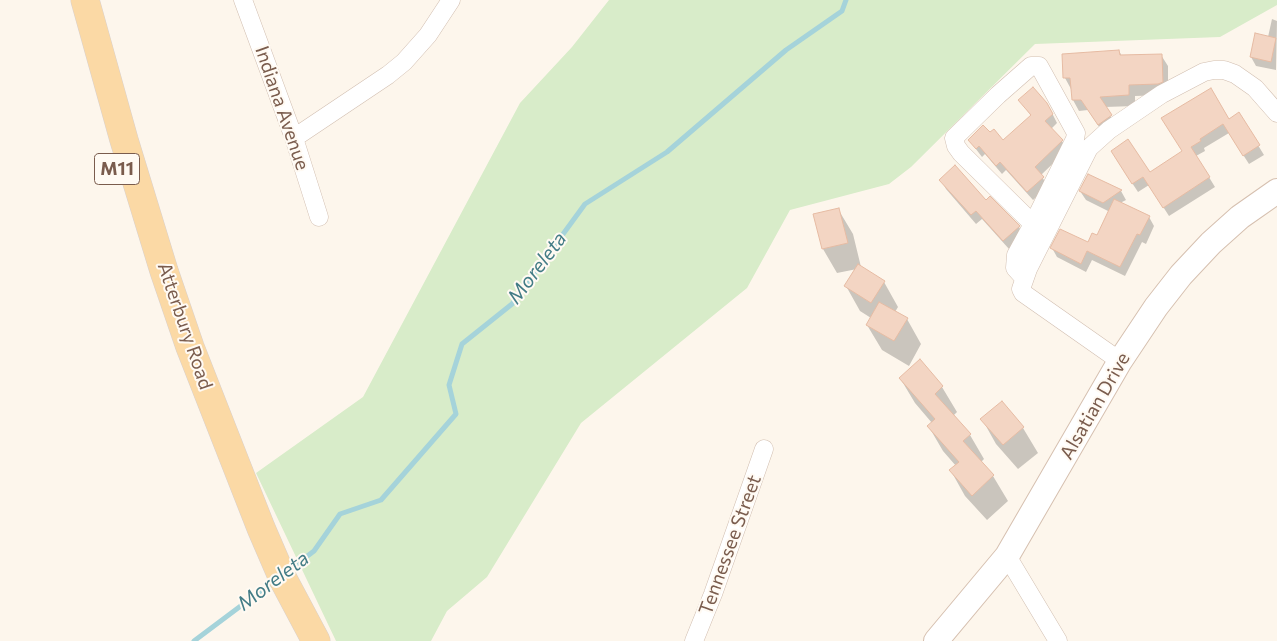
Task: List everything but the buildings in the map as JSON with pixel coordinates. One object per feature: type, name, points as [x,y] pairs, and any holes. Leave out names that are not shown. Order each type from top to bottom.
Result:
[{"type":"main road","name":"Atterbury Road","points":[[69,0],[108,139],[169,337],[233,500],[284,580],[304,635]]},
{"type":"main road","name":"Atterbury Road","points":[[85,0],[124,140],[164,271],[255,532]]},
{"type":"street","name":"Indiana Avenue","points":[[243,0],[294,138],[318,217]]},
{"type":"street","points":[[294,138],[388,75],[404,62],[428,35],[451,0]]},
{"type":"street","points":[[1034,224],[961,153],[956,146],[954,138],[1031,66],[1039,66],[1076,133],[1075,139],[1034,224],[1016,255],[1015,268],[1023,286],[1120,361]]},
{"type":"street","points":[[1023,286],[1089,148],[1109,130],[1162,94],[1204,72],[1224,70],[1235,74],[1255,88],[1277,113]]},
{"type":"street","name":"Alsatian Drive","points":[[936,641],[1007,556],[1120,361],[1156,308],[1187,269],[1211,243],[1240,217],[1277,191]]},
{"type":"street","name":"Tennessee Street","points":[[695,641],[764,449]]},
{"type":"street","points":[[1007,556],[1058,641]]},
{"type":"green space","points":[[609,0],[1277,0],[1277,5],[1220,37],[1035,44],[911,167],[889,184],[790,210],[747,288],[581,423],[487,577],[447,611],[431,641],[336,641],[256,473],[363,397],[520,103],[572,47]]},
{"type":"waterway","name":"Moreleta","points":[[289,570],[314,551],[340,514],[381,500],[456,414],[449,385],[462,344],[512,304],[585,204],[667,152],[786,50],[842,11],[846,0]]},
{"type":"waterway","name":"Moreleta","points":[[194,641],[274,581]]}]
